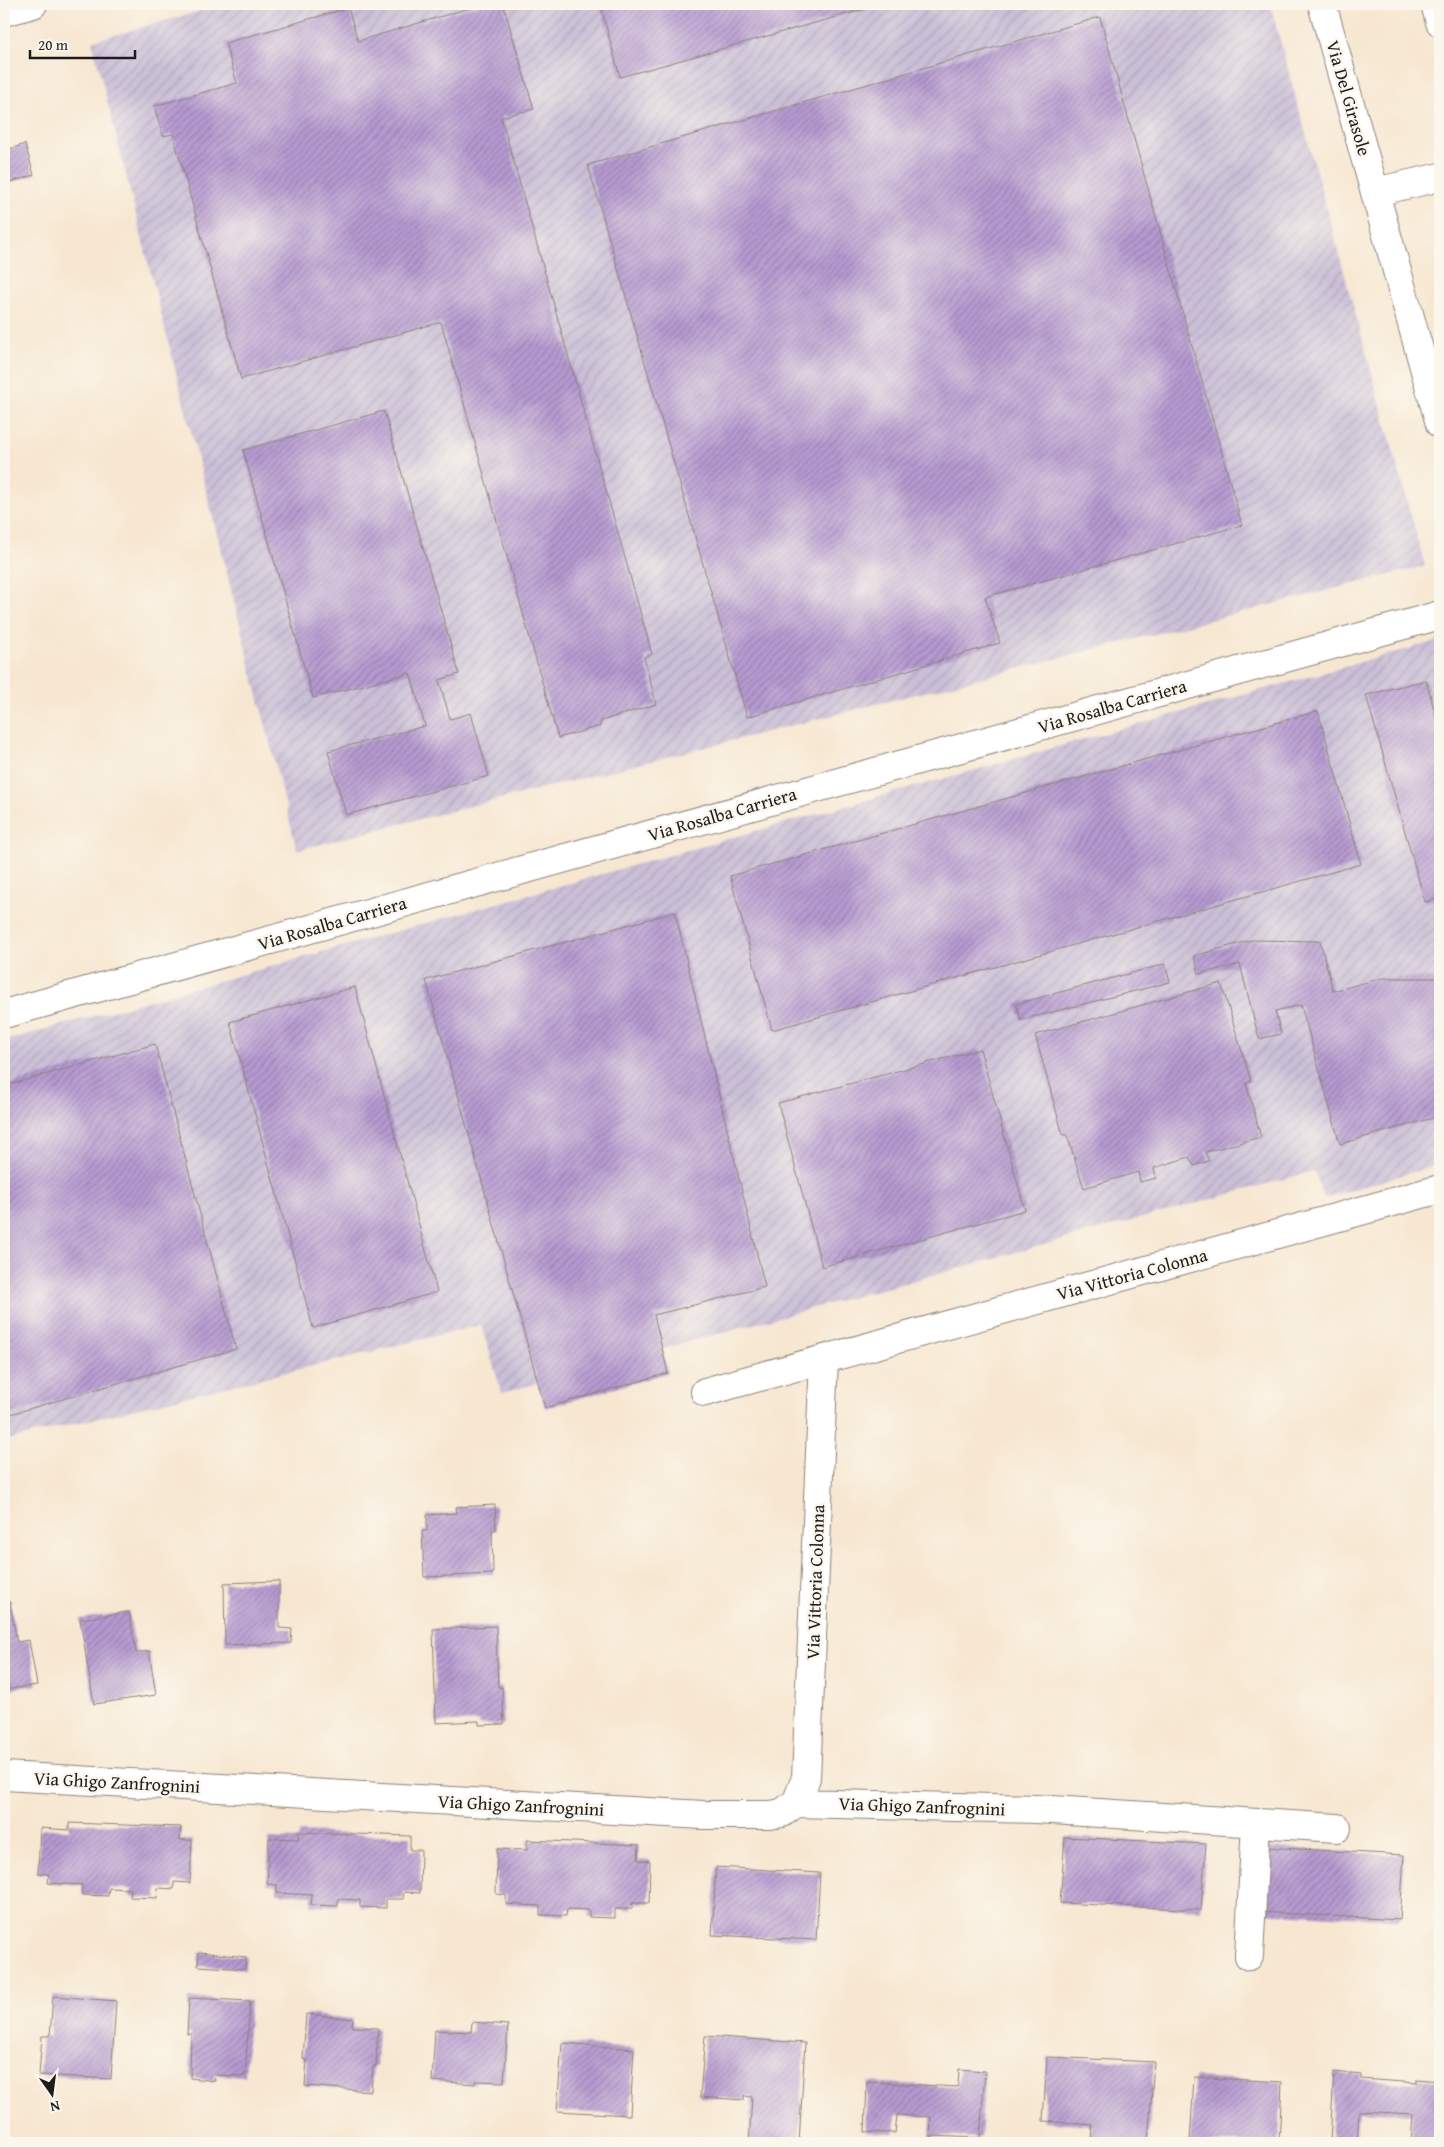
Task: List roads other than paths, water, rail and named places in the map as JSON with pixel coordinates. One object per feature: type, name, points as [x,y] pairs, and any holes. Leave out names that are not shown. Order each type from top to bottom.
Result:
[{"type":"street","points":[[4,12],[33,4]]},
{"type":"street","name":"Via Del Girasole","points":[[1322,4],[1440,424]]},
{"type":"street","points":[[1435,4],[1440,22]]},
{"type":"street","points":[[1375,192],[1440,177]]},
{"type":"street","name":"Via Rosalba Carriera","points":[[4,1014],[1440,615]]},
{"type":"street","name":"Via Vittoria Colonna","points":[[705,1392],[1440,1189]]},
{"type":"street","name":"Via Vittoria Colonna","points":[[796,1803],[806,1778],[824,1359]]},
{"type":"street","name":"Via Ghigo Zanfrognini","points":[[4,1776],[704,1815],[770,1815],[782,1813],[796,1803],[1036,1809],[1337,1828]]},
{"type":"street","points":[[1249,1956],[1256,1823]]}]
